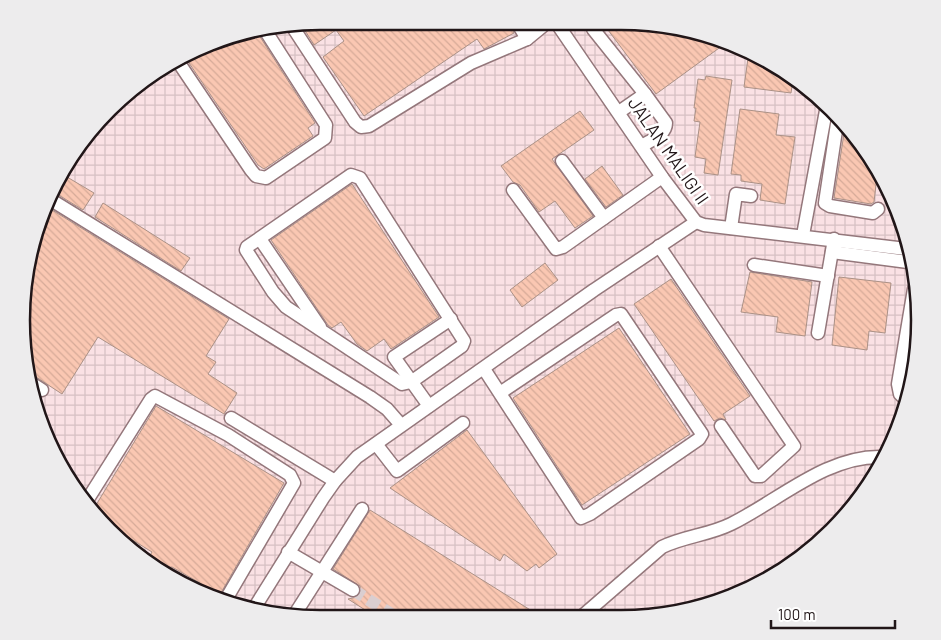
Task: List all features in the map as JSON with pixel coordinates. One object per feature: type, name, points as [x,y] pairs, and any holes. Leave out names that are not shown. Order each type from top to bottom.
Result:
[{"type":"street","points":[[521,30],[526,39]]},
{"type":"street","points":[[295,31],[355,122],[361,127],[369,126],[471,63],[526,39],[538,30]]},
{"type":"street","name":"JALAN MALIGI II","points":[[562,30],[662,177],[696,222],[902,248]]},
{"type":"street","points":[[594,30],[666,123],[666,127],[661,134],[642,146]]},
{"type":"street","points":[[181,66],[251,170],[256,176],[266,178],[325,138],[328,130],[268,35]]},
{"type":"street","points":[[619,112],[645,94]]},
{"type":"street","points":[[802,235],[824,114]]},
{"type":"street","points":[[837,126],[825,202],[830,206],[873,213],[878,209]]},
{"type":"street","points":[[562,161],[604,218]]},
{"type":"street","points":[[351,176],[360,178],[464,339],[463,345],[411,382],[402,384],[395,381],[279,301],[251,260],[246,248],[260,238],[351,176]]},
{"type":"street","points":[[513,190],[556,249],[564,247],[662,177]]},
{"type":"street","points":[[731,228],[736,194],[751,196]]},
{"type":"street","points":[[55,202],[370,397],[387,409],[401,425]]},
{"type":"street","points":[[257,603],[334,481],[357,457],[696,222]]},
{"type":"street","points":[[260,238],[323,331]]},
{"type":"street","points":[[818,333],[834,239]]},
{"type":"street","points":[[659,246],[794,446],[761,476],[756,476],[721,426]]},
{"type":"street","points":[[832,252],[905,262]]},
{"type":"street","points":[[754,265],[828,276]]},
{"type":"street","points":[[484,369],[581,518],[699,439],[702,434],[621,314],[616,315],[500,393]]},
{"type":"street","points":[[429,406],[394,357],[451,319]]},
{"type":"street","points":[[901,395],[898,384],[908,356]]},
{"type":"street","points":[[38,388],[42,390]]},
{"type":"street","points":[[90,496],[151,399],[155,396],[228,435],[290,475],[294,483],[228,595]]},
{"type":"street","points":[[231,418],[334,481]]},
{"type":"street","points":[[376,444],[397,471],[463,423]]},
{"type":"street","points":[[589,610],[662,547],[678,539],[707,533],[730,524],[783,492],[842,463],[862,457],[876,457]]},
{"type":"street","points":[[298,609],[320,572],[362,510]]},
{"type":"street","points":[[288,552],[353,590]]},
{"type":"shaded area","points":[[621,30],[659,32],[696,40],[732,52],[782,79],[812,102],[851,143],[872,175],[896,227],[909,282],[911,320],[909,358],[896,413],[872,465],[851,497],[839,511],[798,550],[766,571],[732,588],[696,600],[659,608],[621,610],[320,610],[282,608],[245,600],[209,588],[159,561],[129,538],[90,497],[69,465],[52,431],[40,395],[32,358],[30,320],[32,282],[45,227],[69,175],[90,143],[115,115],[143,90],[175,69],[227,45],[282,32]]},
{"type":"building","points":[[336,30],[314,45],[305,31]]},
{"type":"building","points":[[336,30],[513,30],[514,33],[484,49],[477,39],[364,116],[323,57],[344,41]]},
{"type":"building","points":[[608,30],[659,32],[720,47],[656,94]]},
{"type":"building","points":[[260,37],[315,123],[308,128],[313,136],[264,169],[258,165],[188,62],[227,45]]},
{"type":"building","points":[[748,59],[792,86],[791,93],[744,87]]},
{"type":"building","points":[[706,76],[732,80],[718,175],[704,173],[706,159],[695,157],[700,122],[694,121],[696,108],[694,108],[698,79],[705,80]]},
{"type":"building","points":[[740,109],[779,114],[776,135],[795,137],[785,204],[760,200],[762,184],[741,181],[741,175],[731,174]]},
{"type":"building","points":[[580,111],[594,130],[552,159],[593,216],[575,228],[555,201],[539,212],[520,185],[513,182],[501,166]]},
{"type":"building","points":[[844,135],[862,159],[876,183],[874,202],[871,204],[834,198]]},
{"type":"building","points":[[602,166],[623,195],[606,207],[585,179]]},
{"type":"building","points":[[68,177],[94,193],[83,210],[59,195]]},
{"type":"building","points":[[352,184],[439,317],[391,349],[384,339],[367,351],[357,344],[341,322],[332,328],[328,325],[271,240]]},
{"type":"building","points":[[103,203],[190,258],[181,271],[95,217]]},
{"type":"building","points":[[52,210],[229,319],[206,356],[216,362],[208,374],[237,393],[224,414],[98,337],[62,394],[36,377],[32,358],[30,320],[32,282],[40,245]]},
{"type":"building","points":[[545,263],[558,280],[522,307],[510,290]]},
{"type":"building","points":[[750,272],[812,282],[805,336],[776,332],[778,317],[741,312]]},
{"type":"building","points":[[839,277],[891,283],[885,333],[869,331],[867,350],[832,345]]},
{"type":"building","points":[[671,279],[750,396],[723,414],[726,420],[720,418],[714,421],[634,304]]},
{"type":"building","points":[[619,328],[690,434],[582,505],[513,398]]},
{"type":"building","points":[[156,406],[284,483],[221,593],[200,584],[172,567],[169,567],[150,555],[152,552],[129,538],[96,504]]},
{"type":"building","points":[[467,430],[557,554],[539,568],[536,564],[527,571],[504,554],[500,561],[390,488]]},
{"type":"building","points":[[370,510],[530,610],[365,610],[348,599],[357,597],[361,591],[360,586],[333,569]]},
{"type":"tunnel","points":[[353,590],[385,610]]}]
